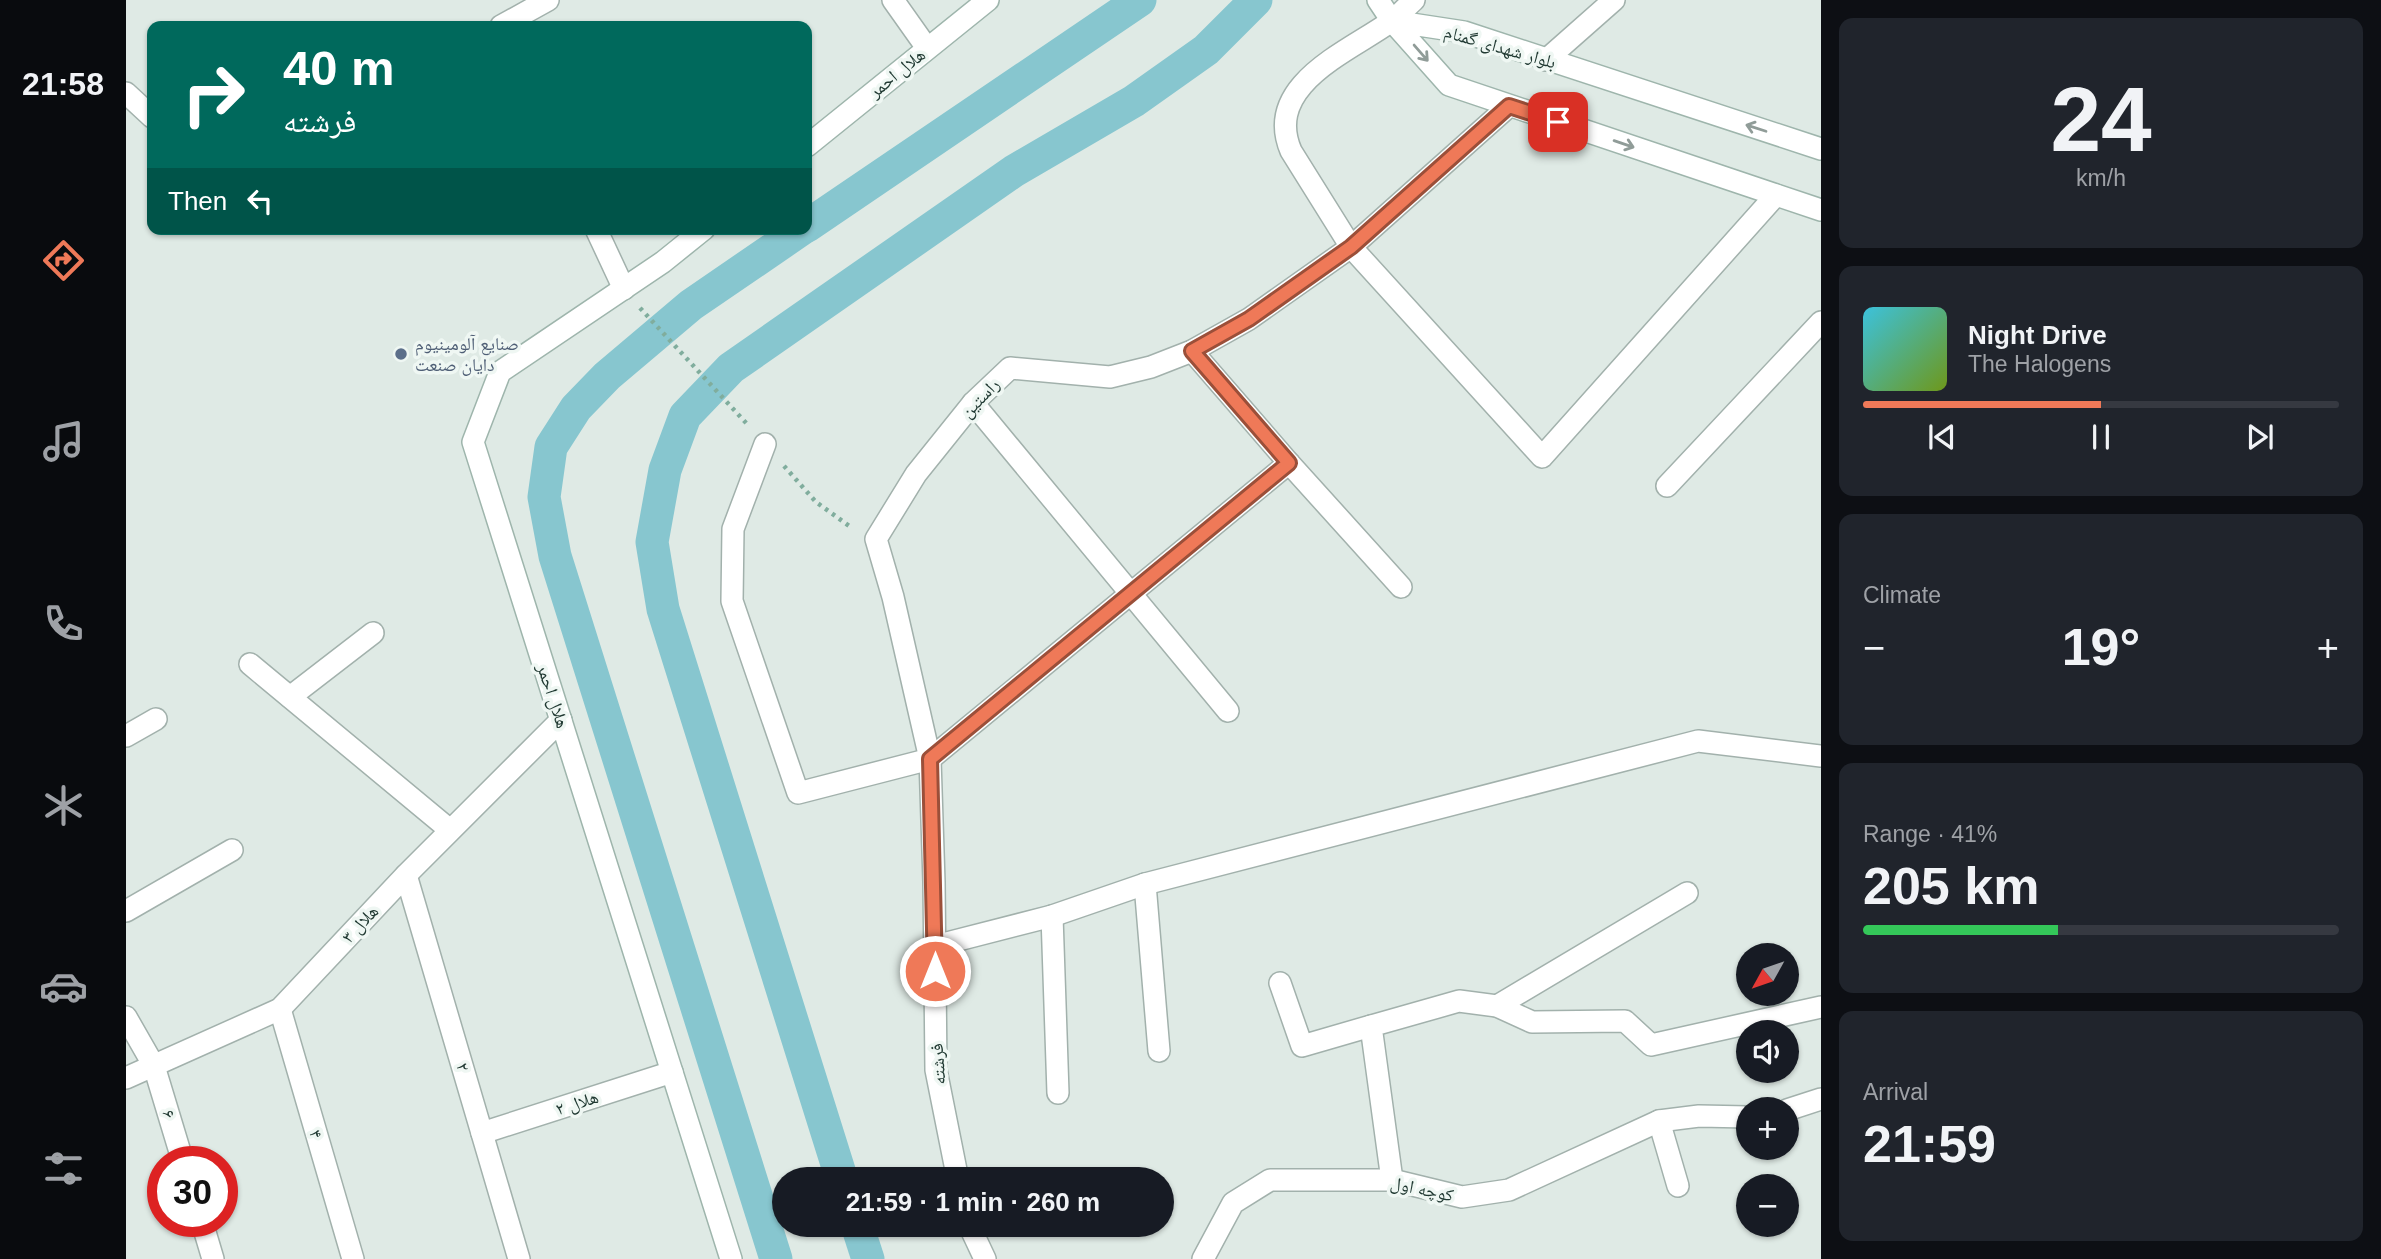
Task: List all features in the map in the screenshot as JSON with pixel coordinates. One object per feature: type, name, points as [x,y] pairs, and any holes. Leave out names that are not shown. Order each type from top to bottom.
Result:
[{"type":"street","points":[[511,21],[548,0]]},
{"type":"street","points":[[893,0],[927,48]]},
{"type":"street","name":"هلال احمر","points":[[812,142],[988,0]]},
{"type":"street","points":[[1378,0],[1392,21]]},
{"type":"street","points":[[1414,0],[1392,21],[1320,66],[1294,96],[1284,136],[1351,247],[1542,457],[1776,195]]},
{"type":"street","points":[[1546,60],[1614,0]]},
{"type":"street","name":"بلوار شهدای گمنام","points":[[1392,21],[1464,32],[1821,149]]},
{"type":"street","name":"بلوار شهدای گمنام","points":[[1392,21],[1449,85],[1821,210]]},
{"type":"street","points":[[126,93],[147,112]]},
{"type":"street","name":"راستین","points":[[876,539],[916,474],[973,403],[1010,368],[1111,377],[1151,367],[1192,351],[1249,319],[1351,247],[1509,106]]},
{"type":"street","points":[[599,235],[624,289]]},
{"type":"street","name":"هلال احمر","points":[[697,235],[663,262],[500,372],[473,442],[731,1259]]},
{"type":"street","points":[[1667,486],[1821,322]]},
{"type":"street","points":[[1192,351],[1401,587]]},
{"type":"street","points":[[973,403],[1228,711]]},
{"type":"street","points":[[765,444],[733,529],[732,601],[798,793],[930,759],[1289,463]]},
{"type":"street","points":[[876,539],[893,597],[930,759],[935,946],[1052,916],[1145,884],[1698,741],[1821,756]]},
{"type":"street","points":[[290,697],[373,633]]},
{"type":"street","points":[[250,664],[450,830]]},
{"type":"street","points":[[126,736],[156,719]]},
{"type":"street","name":"هلال ۳","points":[[126,1078],[280,1009],[406,875],[561,720]]},
{"type":"street","points":[[126,911],[232,850]]},
{"type":"street","name":"۲","points":[[406,875],[519,1259]]},
{"type":"street","points":[[1145,884],[1159,1051]]},
{"type":"street","points":[[1497,1006],[1687,893]]},
{"type":"street","points":[[1052,916],[1058,1093]]},
{"type":"street","name":"فرشته","points":[[935,946],[936,1070],[955,1167]]},
{"type":"street","points":[[1280,983],[1302,1046],[1459,1001],[1497,1006],[1532,1022],[1625,1021],[1651,1045],[1821,1007]]},
{"type":"street","name":"۴","points":[[280,1009],[353,1259]]},
{"type":"street","name":"۶","points":[[126,1017],[154,1066],[178,1146]]},
{"type":"street","points":[[1371,1026],[1392,1180]]},
{"type":"street","name":"هلال ۲","points":[[482,1133],[672,1072]]},
{"type":"street","points":[[1799,1106],[1821,1099]]},
{"type":"street","name":"کوچه اول","points":[[1203,1259],[1233,1203],[1269,1180],[1392,1180],[1462,1197],[1510,1189],[1659,1121],[1699,1116],[1736,1118]]},
{"type":"street","points":[[1659,1121],[1678,1186]]},
{"type":"street","points":[[206,1237],[213,1259]]},
{"type":"street","points":[[975,1237],[985,1259]]},
{"type":"path","points":[[647,317],[816,502],[850,527],[876,539]]},
{"type":"waterway","points":[[812,223],[1140,0]]},
{"type":"waterway","points":[[838,1167],[663,609],[652,542],[665,470],[685,416],[731,368],[1014,171],[1134,101],[1206,50],[1256,0]]},
{"type":"waterway","points":[[776,1259],[555,556],[544,497],[551,447],[576,408],[607,376],[691,305],[793,235]]},
{"type":"waterway","points":[[861,1237],[868,1259]]},
{"type":"place","name":"صنايع آلومینیوم دایان صنعت","points":[[401,354]]},
{"type":"route","points":[[935,971],[930,759],[1289,463],[1192,351],[1249,319],[1351,247],[1509,106],[1558,122]]}]
